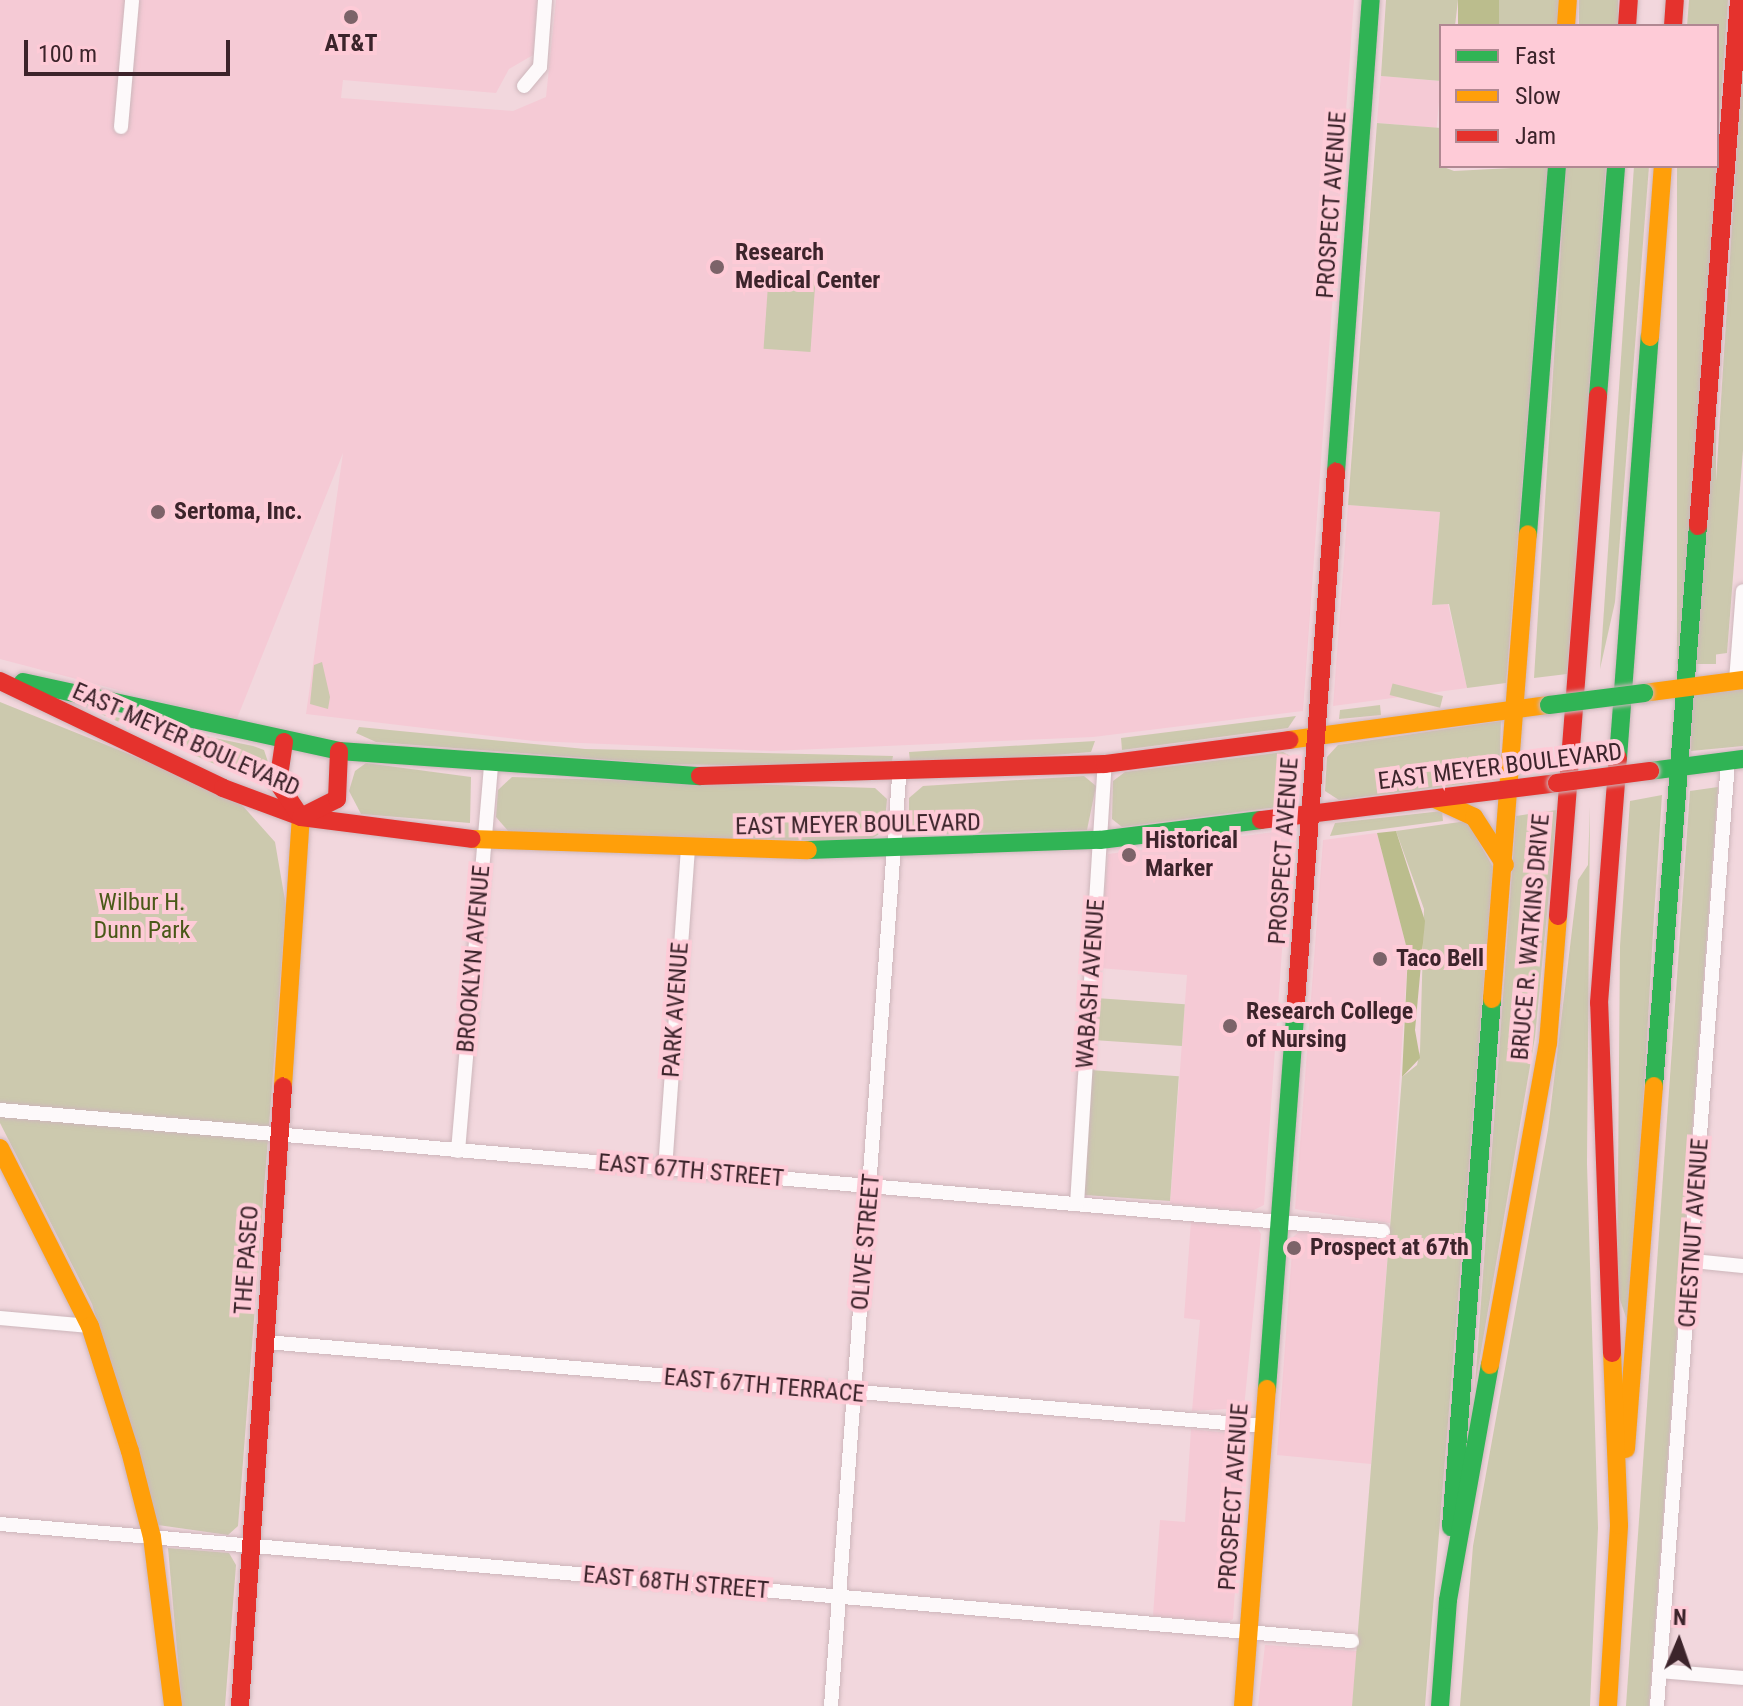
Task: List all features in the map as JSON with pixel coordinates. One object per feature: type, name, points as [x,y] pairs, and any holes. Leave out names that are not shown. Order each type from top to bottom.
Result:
[{"type":"main road","name":"PROSPECT AVENUE","points":[[1243,1706],[1371,0]]},
{"type":"main road","points":[[1566,24],[1568,0]]},
{"type":"main road","points":[[1627,24],[1629,0]]},
{"type":"main road","points":[[1673,24],[1675,0]]},
{"type":"main road","points":[[1608,1706],[1619,1525],[1740,20],[1739,0]]},
{"type":"main road","points":[[1448,1600],[1557,168]]},
{"type":"main road","name":"BRUCE R. WATKINS DRIVE","points":[[1440,1706],[1448,1600],[1548,1043],[1616,168]]},
{"type":"main road","points":[[1619,1525],[1599,1003],[1663,168]]},
{"type":"main road","name":"EAST MEYER BOULEVARD","points":[[0,678],[284,742],[339,751],[491,766],[733,778],[899,777],[1105,764],[1740,680]]},
{"type":"main road","name":"EAST MEYER BOULEVARD","points":[[0,678],[196,776],[301,817],[484,841],[688,852],[894,852],[1100,840],[1736,760]]},
{"type":"main road","points":[[284,742],[278,783],[301,817],[337,799],[339,751]]},
{"type":"main road","points":[[1435,799],[1474,817],[1505,865]]},
{"type":"main road","name":"THE PASEO","points":[[240,1706],[254,1547],[301,817]]},
{"type":"main road","points":[[0,1148],[90,1326],[152,1537],[173,1706]]},
{"type":"street","points":[[121,127],[132,0]]},
{"type":"street","points":[[524,86],[540,67],[545,0]]},
{"type":"street","points":[[1740,680],[1743,591]]},
{"type":"street","name":"CHESTNUT AVENUE","points":[[1657,1706],[1736,760]]},
{"type":"street","name":"WABASH AVENUE","points":[[1077,1204],[1105,764]]},
{"type":"street","name":"BROOKLYN AVENUE","points":[[458,1151],[491,766]]},
{"type":"street","name":"OLIVE STREET","points":[[831,1706],[899,777]]},
{"type":"street","name":"PARK AVENUE","points":[[665,1169],[688,852]]},
{"type":"street","name":"EAST 67TH STREET","points":[[0,1110],[280,1137],[1383,1231]]},
{"type":"street","points":[[1693,1261],[1743,1266]]},
{"type":"street","points":[[0,1318],[90,1326]]},
{"type":"street","name":"EAST 67TH TERRACE","points":[[266,1342],[853,1394],[1263,1426]]},
{"type":"street","name":"EAST 68TH STREET","points":[[0,1524],[1352,1641]]},
{"type":"street","points":[[1660,1671],[1743,1678]]},
{"type":"shaded area","name":"Research Medical Center","points":[[0,0],[537,0],[533,55],[509,69],[496,93],[343,80],[341,98],[513,111],[546,97],[556,0],[1354,0],[1303,711],[1093,737],[771,751],[534,741],[306,714],[343,453],[236,721],[0,659]]},
{"type":"shaded area","points":[[1381,76],[1439,81],[1437,128],[1377,123]]},
{"type":"shaded area","points":[[1348,505],[1440,512],[1432,605],[1448,604],[1467,688],[1333,706]]},
{"type":"shaded area","name":"Research College of Nursing","points":[[1281,831],[1290,837],[1264,1205],[1252,1211],[1170,1204],[1187,975],[1099,968],[1108,854]]},
{"type":"shaded area","points":[[1377,833],[1408,953],[1390,1223],[1295,1209],[1323,840]]},
{"type":"shaded area","points":[[1191,1221],[1256,1226],[1261,1234],[1244,1408],[1192,1411],[1200,1320],[1184,1318]]},
{"type":"shaded area","points":[[1300,1231],[1389,1238],[1371,1464],[1277,1455],[1293,1237]]},
{"type":"shaded area","points":[[1191,1429],[1246,1435],[1233,1619],[1225,1623],[1153,1616],[1160,1520],[1185,1522]]},
{"type":"shaded area","points":[[1265,1645],[1357,1651],[1352,1706],[1258,1706]]},
{"type":"green space","points":[[1386,0],[1458,0],[1455,24],[1439,24],[1439,81],[1381,76]]},
{"type":"green space","points":[[1458,0],[1499,0],[1499,24],[1458,24]]},
{"type":"green space","points":[[1499,0],[1560,0],[1560,24],[1499,24]]},
{"type":"green space","points":[[1579,0],[1618,0],[1618,24],[1579,24]]},
{"type":"green space","points":[[1689,0],[1728,0],[1719,127],[1719,24],[1687,24]]},
{"type":"green space","points":[[1743,51],[1743,450],[1727,653],[1705,656]]},
{"type":"green space","points":[[1377,123],[1439,128],[1439,168],[1454,171],[1548,168],[1506,683],[1467,688],[1449,604],[1432,605],[1440,512],[1348,505]]},
{"type":"green space","points":[[1566,168],[1606,168],[1567,674],[1534,678]]},
{"type":"green space","points":[[1634,168],[1649,168],[1615,602],[1600,669]]},
{"type":"green space","points":[[1677,168],[1716,168],[1716,664],[1677,664]]},
{"type":"green space","points":[[769,271],[816,274],[810,352],[764,349]]},
{"type":"green space","points":[[322,662],[330,697],[328,709],[310,704],[314,665]]},
{"type":"green space","points":[[1393,683],[1443,696],[1440,708],[1390,695]]},
{"type":"green space","points":[[1743,687],[1743,746],[1691,751],[1692,693]]},
{"type":"green space","name":"Wilbur H. Dunn Park","points":[[0,702],[235,797],[275,842],[286,906],[238,1526],[228,1535],[158,1525],[92,1304],[0,1123]]},
{"type":"green space","points":[[1380,705],[1381,715],[1339,719],[1340,710]]},
{"type":"green space","points":[[101,714],[253,746],[264,750],[270,768],[261,779],[244,777]]},
{"type":"green space","points":[[1296,716],[1288,728],[1122,750],[1121,738]]},
{"type":"green space","points":[[1501,721],[1499,779],[1339,800],[1325,791],[1327,757],[1338,745]]},
{"type":"green space","points":[[359,727],[585,749],[893,756],[892,761],[780,766],[663,764],[376,742],[356,733]]},
{"type":"green space","points":[[1095,741],[1091,752],[1003,759],[910,761],[909,752]]},
{"type":"green space","points":[[1283,752],[1296,759],[1294,794],[1285,806],[1122,827],[1112,819],[1113,781],[1125,772]]},
{"type":"green space","points":[[366,763],[471,777],[470,823],[361,814],[349,791],[355,771]]},
{"type":"green space","points":[[1084,776],[1096,786],[1087,830],[909,835],[909,798],[923,786]]},
{"type":"green space","points":[[512,777],[875,788],[887,799],[884,831],[866,842],[509,832],[496,817],[498,790]]},
{"type":"green space","points":[[1718,787],[1649,1706],[1626,1706],[1690,791]]},
{"type":"green space","points":[[1662,795],[1630,1329],[1617,1291],[1620,946],[1630,801]]},
{"type":"green space","points":[[1590,806],[1587,1164],[1598,1528],[1590,1706],[1460,1706],[1473,1546],[1548,1130],[1578,880],[1588,865]]},
{"type":"green space","points":[[1557,810],[1535,1037],[1475,1386],[1516,816]]},
{"type":"green space","points":[[1442,811],[1443,821],[1330,836],[1335,823]]},
{"type":"green space","points":[[1467,821],[1493,867],[1425,1706],[1352,1706],[1402,1077],[1417,1065],[1420,1051],[1424,909],[1396,831]]},
{"type":"green space","points":[[1396,831],[1425,921],[1415,1030],[1420,1058],[1402,1077],[1408,953],[1377,833]]},
{"type":"green space","points":[[1096,998],[1185,1004],[1182,1046],[1093,1040]]},
{"type":"green space","points":[[1090,1070],[1179,1076],[1170,1201],[1081,1195]]},
{"type":"green space","points":[[168,1548],[229,1553],[236,1565],[225,1706],[182,1706]]},
{"type":"traffic: fast","points":[[1336,472],[1371,0]]},
{"type":"traffic: fast","points":[[1528,534],[1557,168]]},
{"type":"traffic: fast","points":[[1598,396],[1616,168]]},
{"type":"traffic: fast","points":[[1618,758],[1650,337]]},
{"type":"traffic: fast","points":[[1654,1086],[1698,526]]},
{"type":"traffic: fast","points":[[23,682],[339,751],[700,776]]},
{"type":"traffic: fast","points":[[1549,705],[1644,693]]},
{"type":"traffic: fast","points":[[1650,771],[1743,759]]},
{"type":"traffic: fast","points":[[808,850],[1100,840],[1261,820]]},
{"type":"traffic: fast","points":[[1451,1527],[1492,999]]},
{"type":"traffic: fast","points":[[1267,1389],[1296,1002]]},
{"type":"traffic: fast","points":[[1440,1706],[1448,1600],[1490,1365]]},
{"type":"traffic: slow","points":[[1566,24],[1568,0]]},
{"type":"traffic: slow","points":[[1650,337],[1663,168]]},
{"type":"traffic: slow","points":[[1492,999],[1528,534]]},
{"type":"traffic: slow","points":[[1644,693],[1743,680]]},
{"type":"traffic: slow","points":[[1289,740],[1549,705]]},
{"type":"traffic: slow","points":[[1435,799],[1474,817],[1505,865]]},
{"type":"traffic: slow","points":[[283,1086],[301,817]]},
{"type":"traffic: slow","points":[[472,839],[808,850]]},
{"type":"traffic: slow","points":[[1490,1365],[1548,1043],[1558,916]]},
{"type":"traffic: slow","points":[[1626,1449],[1654,1086]]},
{"type":"traffic: slow","points":[[0,1148],[90,1326],[130,1451],[152,1537],[173,1706]]},
{"type":"traffic: slow","points":[[1608,1706],[1619,1525],[1612,1353]]},
{"type":"traffic: slow","points":[[1243,1706],[1267,1389]]},
{"type":"traffic: jam","points":[[1627,24],[1629,0]]},
{"type":"traffic: jam","points":[[1673,24],[1675,0]]},
{"type":"traffic: jam","points":[[1698,526],[1739,0]]},
{"type":"traffic: jam","points":[[1558,916],[1598,396]]},
{"type":"traffic: jam","points":[[1296,1002],[1336,472]]},
{"type":"traffic: jam","points":[[0,681],[223,788],[301,817],[472,839]]},
{"type":"traffic: jam","points":[[700,776],[1105,764],[1289,740]]},
{"type":"traffic: jam","points":[[284,742],[278,783],[300,816]]},
{"type":"traffic: jam","points":[[301,817],[337,799],[339,751]]},
{"type":"traffic: jam","points":[[1612,1353],[1599,1003],[1618,758]]},
{"type":"traffic: jam","points":[[1557,783],[1650,771]]},
{"type":"traffic: jam","points":[[1261,820],[1557,783]]},
{"type":"traffic: jam","points":[[240,1706],[283,1086]]},
{"type":"place","name":"AT&T","points":[[351,17]]},
{"type":"place","name":"Research Medical Center","points":[[717,267]]},
{"type":"place","name":"Sertoma, Inc.","points":[[158,512]]},
{"type":"place","name":"Historical Marker","points":[[1129,855]]},
{"type":"place","name":"Taco Bell","points":[[1380,959]]},
{"type":"place","name":"Research College of Nursing","points":[[1230,1026]]},
{"type":"place","name":"Prospect at 67th","points":[[1294,1248]]}]
